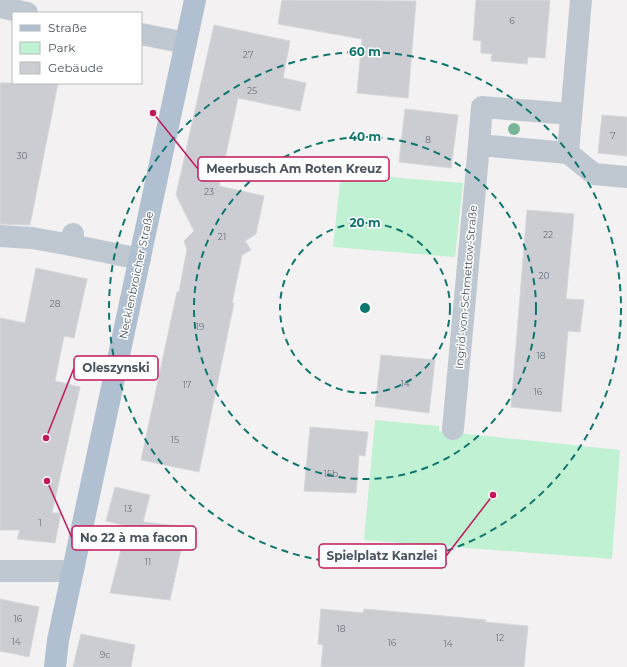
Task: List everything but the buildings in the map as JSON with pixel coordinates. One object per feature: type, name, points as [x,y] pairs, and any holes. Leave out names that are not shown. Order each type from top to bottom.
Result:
[{"type":"main road","name":"Necklenbroicher Straße","points":[[55,667],[58,640],[74,571],[195,0]]},
{"type":"street","points":[[568,153],[581,0]]},
{"type":"street","points":[[0,7],[22,12]]},
{"type":"street","points":[[142,34],[186,43]]},
{"type":"street","name":"Ingrid-von-Schmettow-Straße","points":[[453,429],[482,107],[571,114]]},
{"type":"street","points":[[479,145],[568,153],[594,174],[627,177]]},
{"type":"street","points":[[0,236],[72,240],[140,259]]},
{"type":"street","points":[[0,571],[74,571]]},
{"type":"green space","points":[[341,173],[463,183],[455,257],[333,247]]},
{"type":"green space","points":[[375,420],[439,426],[439,431],[620,450],[612,559],[364,540]]},
{"type":"place","name":"Meerbusch Am Roten Kreuz","points":[[153,113]]},
{"type":"place","name":"Oleszynski","points":[[46,438]]},
{"type":"place","name":"No 22 à ma facon","points":[[47,481]]},
{"type":"place","name":"Spielplatz Kanzlei","points":[[493,495]]}]
